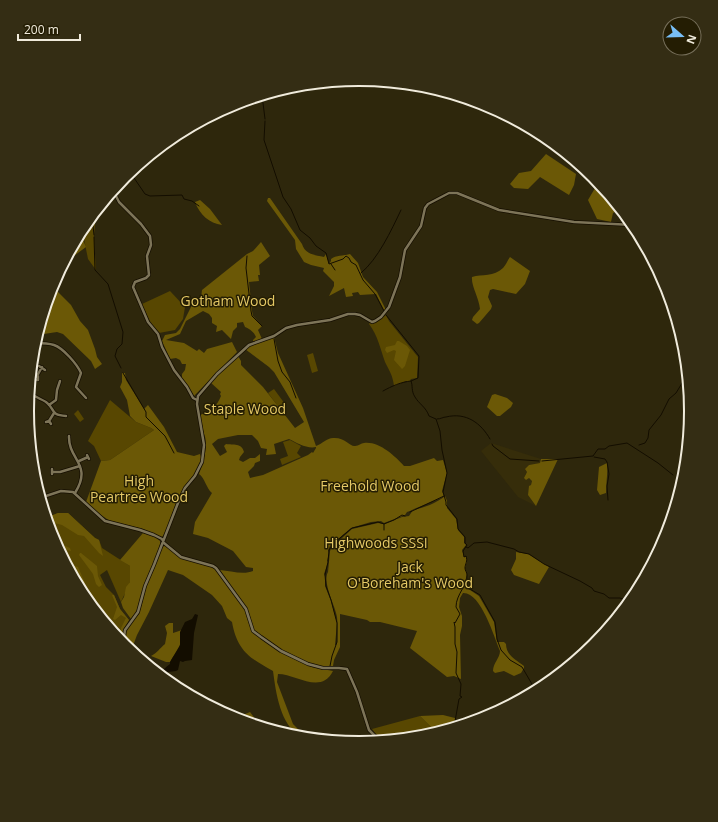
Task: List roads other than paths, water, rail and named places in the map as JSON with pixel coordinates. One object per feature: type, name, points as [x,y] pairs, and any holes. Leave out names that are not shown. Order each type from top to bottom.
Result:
[{"type":"street","points":[[124,636],[125,630],[138,612],[145,586],[183,493],[199,470],[202,462],[204,445],[197,400],[204,388],[249,345],[274,336],[286,328],[330,320],[343,316],[355,314],[372,322],[375,321],[385,313],[389,307],[400,277],[405,250],[421,226],[425,208],[430,203],[449,193],[457,193],[499,210],[574,222],[625,225]]},
{"type":"street","points":[[116,196],[119,202],[141,224],[150,236],[151,245],[147,256],[149,275],[146,278],[135,282],[134,287],[148,322],[158,334],[162,347],[174,370],[187,387],[193,398],[197,400]]},
{"type":"street","points":[[41,344],[55,345],[70,361],[78,366],[81,373],[76,387],[84,397]]},
{"type":"street","points":[[36,376],[40,366],[45,370]]},
{"type":"street","points":[[50,405],[56,400],[58,382]]},
{"type":"street","points":[[35,396],[50,405],[54,413]]},
{"type":"street","points":[[54,413],[64,415]]},
{"type":"street","points":[[49,422],[54,413]]},
{"type":"street","points":[[69,435],[70,446],[79,461],[80,466],[81,481],[75,494]]},
{"type":"street","points":[[79,461],[88,457]]},
{"type":"street","points":[[52,472],[60,472],[80,466]]},
{"type":"street","points":[[45,496],[63,491],[69,491],[75,494],[106,521],[140,530],[162,539],[181,557],[208,564],[216,568],[246,609],[253,631],[278,650],[318,667],[347,669],[357,692],[369,730],[374,735]]},
{"type":"waterway","points":[[263,101],[265,119]]},
{"type":"waterway","points":[[265,121],[264,140],[283,197],[291,209],[300,230],[310,238],[316,246],[326,253],[329,264],[343,259],[346,256],[349,258],[351,262],[356,265],[363,280],[375,294],[384,311]]},
{"type":"waterway","points":[[133,177],[145,194],[150,196],[182,195],[184,199],[192,201],[199,206]]},
{"type":"waterway","points":[[361,273],[373,260],[401,210]]},
{"type":"waterway","points":[[93,224],[94,235]]},
{"type":"waterway","points":[[94,237],[95,270],[108,284],[123,332],[122,344],[117,349],[115,356],[121,368]]},
{"type":"waterway","points":[[247,256],[246,268],[252,316],[262,326]]},
{"type":"waterway","points":[[331,264],[335,270]]},
{"type":"waterway","points":[[386,315],[419,356],[418,378],[411,381],[413,393],[429,416],[436,419],[440,431],[447,473],[443,492],[446,505],[457,519],[458,529],[465,537],[465,543],[467,545],[463,551],[464,557],[466,556],[467,558],[465,568],[467,579],[457,602],[456,607],[460,614],[455,623],[454,622],[457,652],[456,673],[461,684],[460,696],[462,697],[459,699],[455,721]]},
{"type":"waterway","points":[[274,339],[278,361],[282,372],[290,382],[296,398]]},
{"type":"waterway","points":[[123,373],[146,412],[146,417],[165,436],[174,453]]},
{"type":"waterway","points":[[383,391],[397,384],[411,381]]},
{"type":"waterway","points":[[639,445],[645,443],[648,438],[649,430],[661,415],[669,399],[676,393],[682,383]]},
{"type":"waterway","points":[[437,419],[460,416],[472,420],[482,428],[490,439]]},
{"type":"waterway","points":[[542,461],[593,456],[598,449],[605,449],[609,446],[627,443],[658,463],[673,475]]},
{"type":"waterway","points":[[492,444],[510,459],[539,461]]},
{"type":"waterway","points":[[594,457],[605,459],[607,462],[609,474],[607,486],[608,500]]},
{"type":"waterway","points":[[410,512],[444,496]]},
{"type":"waterway","points":[[330,666],[337,642],[337,623],[326,586],[325,575],[329,550],[334,543],[352,528],[378,522],[384,524],[402,515],[405,516]]},
{"type":"waterway","points":[[384,524],[384,530]]},
{"type":"waterway","points":[[466,547],[468,548],[474,543],[487,542],[514,549],[519,552],[529,554],[544,564],[580,581],[592,588],[594,591],[604,594],[609,598],[624,599]]},
{"type":"waterway","points":[[465,586],[480,595],[495,622],[497,639],[501,650],[510,660],[522,667],[533,685]]},
{"type":"park label","name":"Gotham Wood","points":[[228,300]]},
{"type":"park label","name":"Staple Wood","points":[[245,408]]},
{"type":"park label","name":"Freehold Wood","points":[[370,485]]},
{"type":"park label","name":"High Peartree Wood","points":[[139,488]]},
{"type":"park label","name":"Highwoods SSSI","points":[[376,542]]},
{"type":"park label","name":"Jack O'Boreham's Wood","points":[[410,574]]}]
